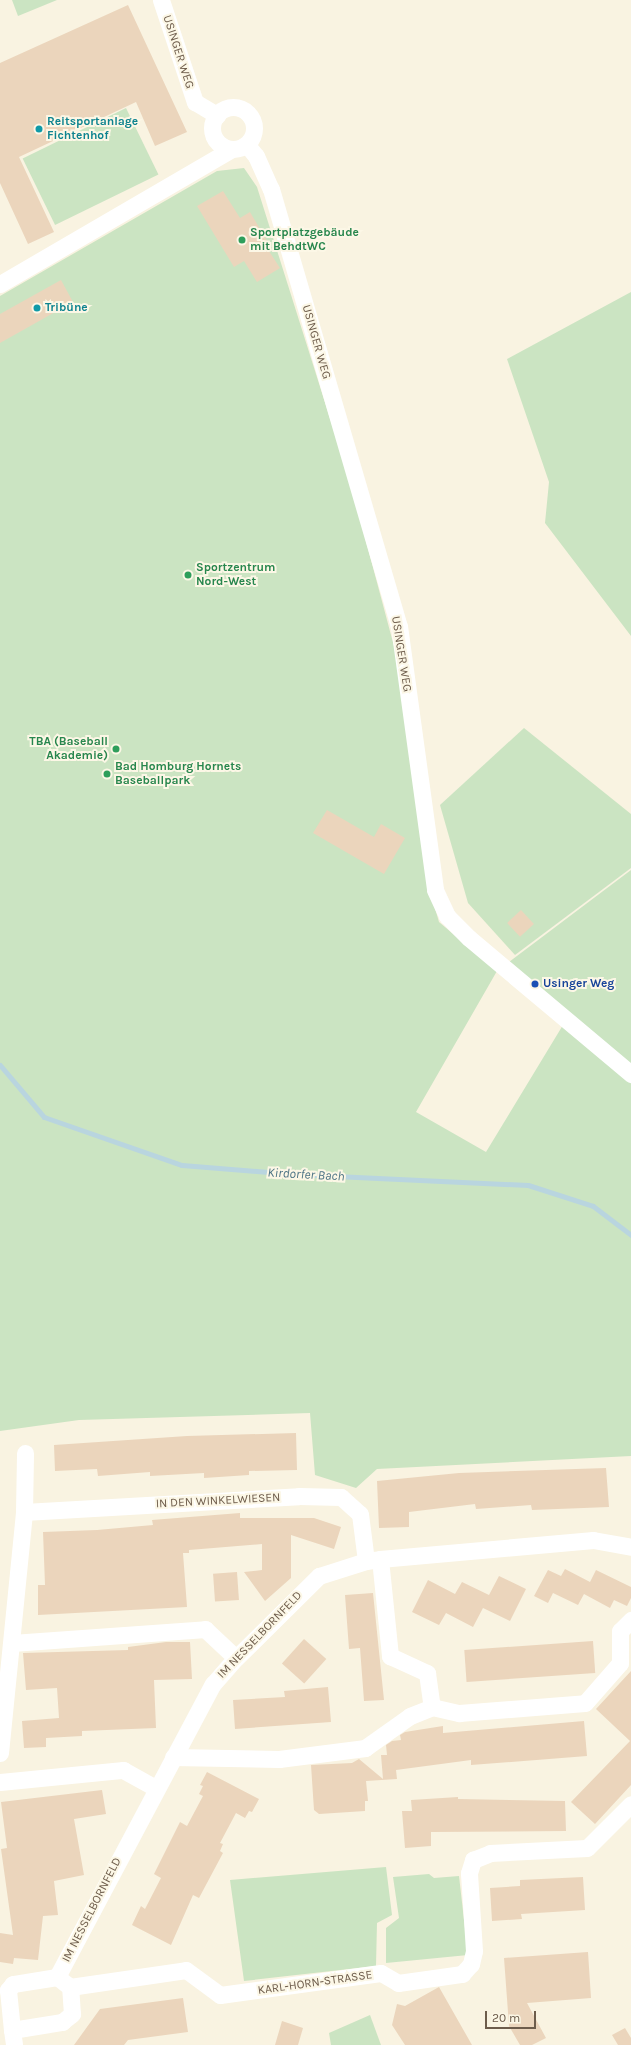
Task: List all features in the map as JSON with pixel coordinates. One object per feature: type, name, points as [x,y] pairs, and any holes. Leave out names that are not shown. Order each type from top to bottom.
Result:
[{"type":"street","name":"USINGER WEG","points":[[161,0],[195,102],[217,115]]},
{"type":"street","points":[[0,284],[230,150],[247,145],[255,129],[248,113],[233,107],[217,115],[212,125],[214,136],[220,145],[230,150]]},
{"type":"street","name":"USINGER WEG","points":[[247,145],[256,156],[271,188],[399,626],[435,890],[448,916],[469,938],[631,1074]]},
{"type":"street","points":[[0,1753],[24,1512],[25,1453]]},
{"type":"street","name":"IN DEN WINKELWIESEN","points":[[24,1512],[299,1496],[341,1497],[360,1514],[373,1560],[390,1656],[427,1673],[432,1708]]},
{"type":"street","name":"IM NESSELBORNFELD","points":[[64,1982],[156,1788],[213,1684],[236,1658],[319,1576],[373,1560],[593,1540],[631,1547]]},
{"type":"street","points":[[173,1756],[279,1759],[365,1748],[410,1716],[432,1708],[459,1713],[585,1703],[620,1663],[620,1631],[631,1620]]},
{"type":"street","points":[[12,1643],[205,1629],[236,1658]]},
{"type":"street","points":[[0,1782],[123,1770],[156,1788]]},
{"type":"street","name":"KARL-HORN-STRASSE","points":[[64,1982],[72,2014],[62,2022],[13,2037],[8,1990],[13,1984],[64,1982],[186,1970],[220,1995],[381,1973],[398,1983],[462,1974],[471,1964],[474,1951],[469,1873],[473,1860],[490,1853],[587,1848],[631,1804]]},
{"type":"green space","points":[[12,0],[57,0],[18,16]]},
{"type":"green space","points":[[126,108],[158,175],[55,225],[23,158]]},
{"type":"green space","points":[[244,168],[257,187],[351,485],[399,665],[428,884],[439,922],[497,971],[631,870],[631,1456],[377,1469],[356,1488],[315,1475],[310,1413],[79,1420],[0,1431],[0,296],[217,171]],"holes":[[[497,971],[563,1025],[486,1152],[416,1112]]]},
{"type":"green space","points":[[631,292],[631,636],[545,523],[549,482],[507,359]]},
{"type":"green space","points":[[524,728],[631,814],[631,868],[515,955],[468,903],[440,805]]},
{"type":"green space","points":[[386,1867],[392,1915],[377,1923],[376,1966],[244,1981],[230,1880]]},
{"type":"green space","points":[[429,1874],[434,1878],[459,1876],[468,1955],[386,1963],[386,1928],[399,1918],[393,1877]]},
{"type":"green space","points":[[370,2015],[381,2045],[331,2045],[329,2033]]},
{"type":"building","name":"Reitsportanlage Fichtenhof","points":[[128,5],[187,132],[155,146],[136,102],[19,157],[54,232],[28,244],[0,183],[0,63]]},
{"type":"building","name":"Sportplatzgebäude mit BehdtWC","points":[[223,191],[240,218],[250,212],[270,246],[267,248],[280,268],[257,282],[244,261],[234,267],[197,206]]},
{"type":"building","name":"Tribüne","points":[[61,280],[73,302],[0,343],[0,314]]},
{"type":"building","points":[[327,810],[374,837],[381,824],[405,838],[384,874],[313,833]]},
{"type":"building","points":[[521,910],[534,924],[520,937],[507,923]]},
{"type":"building","points":[[296,1433],[297,1470],[249,1471],[249,1475],[204,1478],[204,1473],[150,1476],[150,1472],[98,1476],[97,1469],[55,1471],[54,1445],[187,1436]]},
{"type":"building","points":[[606,1468],[609,1507],[532,1510],[531,1505],[476,1509],[475,1504],[409,1512],[409,1527],[379,1528],[377,1481],[459,1473]]},
{"type":"building","points":[[240,1513],[240,1518],[314,1518],[341,1527],[334,1549],[291,1535],[291,1578],[265,1601],[244,1572],[262,1570],[262,1544],[189,1550],[189,1553],[183,1553],[187,1607],[38,1615],[38,1585],[45,1585],[43,1532],[97,1530],[153,1525],[152,1520]]},
{"type":"building","points":[[565,1569],[590,1582],[596,1570],[631,1587],[631,1598],[627,1606],[614,1600],[610,1608],[584,1594],[578,1605],[553,1593],[548,1603],[534,1596],[548,1570],[561,1576]]},
{"type":"building","points":[[237,1572],[239,1600],[215,1602],[213,1574]]},
{"type":"building","points":[[499,1576],[526,1589],[510,1621],[483,1608],[473,1627],[446,1613],[439,1625],[412,1612],[428,1580],[455,1594],[462,1582],[489,1595]]},
{"type":"building","points":[[373,1593],[384,1700],[364,1701],[360,1648],[349,1649],[345,1595]]},
{"type":"building","points":[[304,1639],[326,1659],[304,1684],[282,1664]]},
{"type":"building","points":[[593,1641],[595,1673],[467,1682],[464,1650]]},
{"type":"building","points":[[166,1642],[190,1642],[192,1679],[154,1680],[156,1728],[82,1731],[82,1736],[46,1738],[46,1747],[24,1748],[22,1721],[59,1718],[57,1688],[26,1690],[23,1653],[128,1650],[128,1647]]},
{"type":"building","points":[[631,1671],[631,1785],[595,1824],[571,1802],[630,1741],[596,1709]]},
{"type":"building","points":[[328,1687],[331,1722],[235,1729],[233,1700],[285,1697],[284,1691]]},
{"type":"building","points":[[584,1721],[587,1756],[471,1765],[471,1760],[396,1770],[397,1779],[366,1781],[368,1801],[365,1801],[365,1811],[319,1814],[314,1810],[311,1765],[352,1763],[359,1759],[383,1779],[381,1755],[387,1755],[386,1745],[392,1741],[401,1740],[400,1735],[405,1732],[443,1726],[443,1733]]},
{"type":"building","points":[[207,1772],[259,1799],[252,1812],[249,1811],[245,1818],[236,1813],[220,1843],[223,1844],[220,1851],[223,1853],[199,1898],[193,1895],[171,1945],[132,1925],[141,1906],[145,1909],[161,1878],[154,1874],[180,1822],[187,1826],[203,1796],[199,1794],[203,1786],[200,1785]]},
{"type":"building","points":[[102,1790],[106,1814],[74,1819],[84,1875],[54,1881],[58,1915],[43,1916],[38,1960],[14,1958],[13,1964],[0,1962],[0,1933],[13,1935],[1,1849],[7,1848],[1,1802]]},
{"type":"building","points":[[458,1797],[458,1799],[565,1801],[566,1831],[431,1832],[431,1846],[405,1848],[402,1811],[412,1811],[411,1800]]},
{"type":"building","points":[[583,1877],[585,1910],[521,1914],[522,1919],[492,1921],[490,1888],[520,1886],[520,1880]]},
{"type":"building","points":[[588,1952],[591,1998],[527,2003],[546,2038],[532,2045],[520,2045],[509,2026],[504,1958]]},
{"type":"building","points":[[439,1987],[472,2045],[405,2045],[392,2025],[397,2004],[405,2006]]},
{"type":"building","points":[[183,1998],[188,2032],[128,2040],[124,2045],[74,2045],[100,2009]]},
{"type":"building","points":[[282,2021],[303,2028],[298,2045],[275,2045]]},
{"type":"building","points":[[625,2028],[631,2038],[631,2045],[618,2045],[612,2035]]},
{"type":"waterway","name":"Kirdorfer Bach","points":[[0,1065],[44,1117],[182,1165],[293,1174],[528,1185],[593,1206],[631,1235]]},
{"type":"place","name":"Reitsportanlage Fichtenhof","points":[[39,129]]},
{"type":"place","name":"Sportplatzgebäude mit BehdtWC","points":[[242,240]]},
{"type":"place","name":"Tribüne","points":[[37,308]]},
{"type":"place","name":"Sportzentrum Nord-West","points":[[188,575]]},
{"type":"place","name":"TBA (Baseball Akademie)","points":[[116,749]]},
{"type":"place","name":"Bad Homburg Hornets Baseballpark","points":[[107,774]]},
{"type":"place","name":"Usinger Weg","points":[[535,984]]}]
